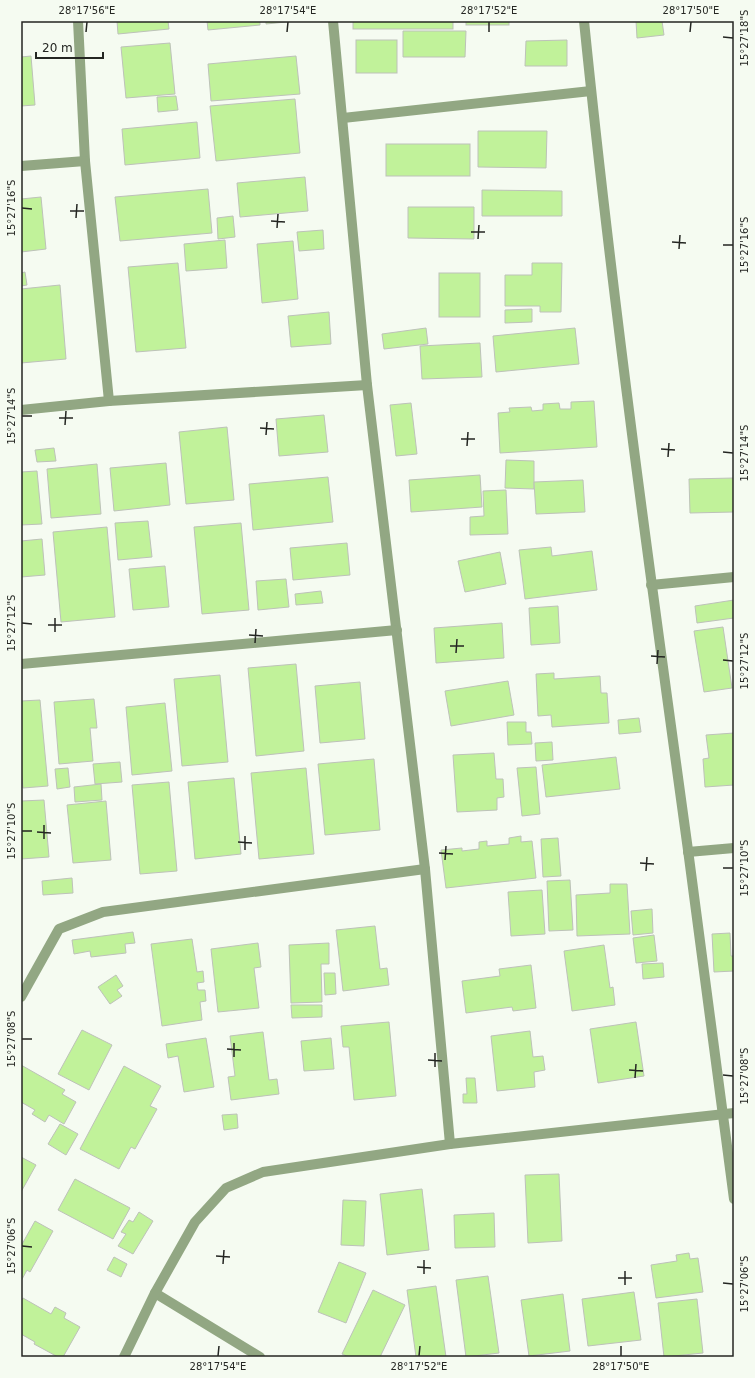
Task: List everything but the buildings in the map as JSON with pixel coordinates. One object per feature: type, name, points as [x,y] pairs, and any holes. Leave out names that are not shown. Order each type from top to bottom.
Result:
[{"type":"street","points":[[78,21],[85,161],[109,402]]},
{"type":"street","points":[[333,21],[367,386],[425,869],[450,1144]]},
{"type":"street","points":[[584,21],[597,147],[650,585],[688,852],[734,1199]]},
{"type":"street","points":[[342,118],[591,91]]},
{"type":"street","points":[[21,166],[85,161]]},
{"type":"street","points":[[21,410],[109,402],[367,386]]},
{"type":"street","points":[[650,585],[734,577]]},
{"type":"street","points":[[21,664],[397,630]]},
{"type":"street","points":[[688,852],[734,848]]},
{"type":"street","points":[[21,997],[59,928],[103,912],[425,869]]},
{"type":"street","points":[[124,1357],[155,1293],[195,1222],[226,1188],[263,1172],[450,1144],[734,1113]]},
{"type":"street","points":[[155,1293],[260,1357]]}]
